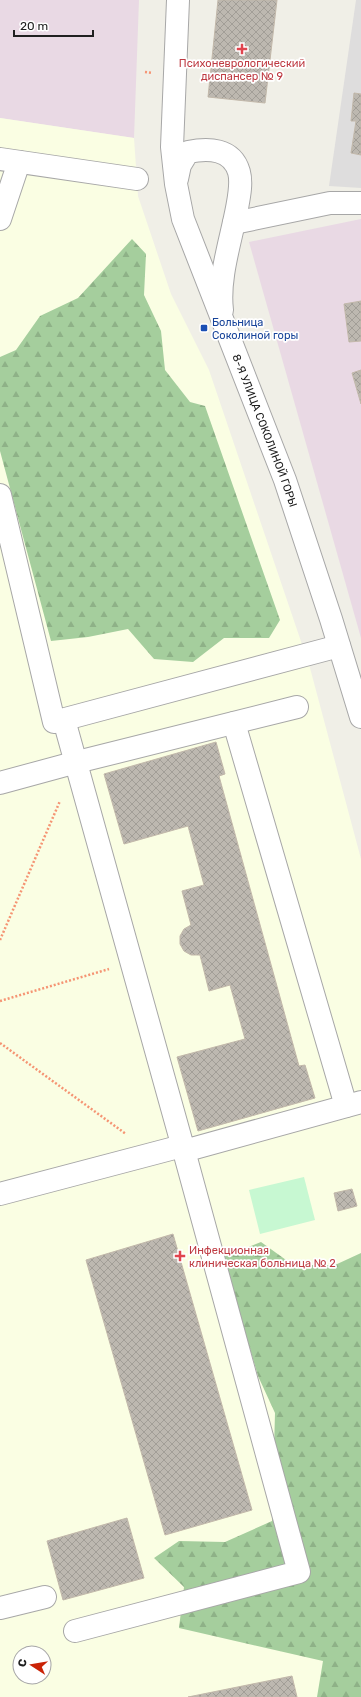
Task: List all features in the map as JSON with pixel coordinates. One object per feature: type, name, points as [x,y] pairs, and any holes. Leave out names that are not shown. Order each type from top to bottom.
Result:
[{"type":"street","name":"8-Я УЛИЦА СОКОЛИНОЙ ГОРЫ","points":[[178,0],[172,147],[176,184],[184,219],[285,480],[361,717]]},
{"type":"street","points":[[176,184],[180,165],[188,152],[203,149],[219,151],[231,158],[239,172],[240,191],[222,281],[222,306],[225,326]]},
{"type":"street","points":[[0,219],[9,161],[137,180]]},
{"type":"street","points":[[234,224],[330,203],[361,203]]},
{"type":"street","points":[[0,495],[54,722],[339,646]]},
{"type":"street","points":[[0,783],[77,762],[297,707]]},
{"type":"street","points":[[64,720],[77,762],[299,1572],[75,1631]]},
{"type":"street","points":[[0,1194],[354,1104],[234,723]]},
{"type":"street","points":[[0,1608],[45,1597]]},
{"type":"path","points":[[0,940],[61,798]]},
{"type":"path","points":[[0,1001],[132,962]]},
{"type":"path","points":[[0,1043],[153,1154]]},
{"type":"shaded area","points":[[0,0],[139,0],[134,138],[0,118]]},
{"type":"shaded area","points":[[356,0],[361,0],[361,188],[329,186]]},
{"type":"shaded area","name":"Инфекционная клиническая больница № 2","points":[[0,118],[134,138],[138,196],[171,294],[209,370],[310,668],[361,859],[361,1697],[0,1697]]},
{"type":"shaded area","points":[[361,219],[361,638],[249,242]]},
{"type":"green space","points":[[132,239],[146,254],[144,295],[161,331],[165,370],[190,402],[205,406],[280,620],[269,638],[224,638],[193,662],[154,659],[128,629],[88,637],[51,641],[0,451],[0,357],[16,350],[40,316],[78,298]]},
{"type":"green space","points":[[304,1177],[315,1220],[260,1234],[249,1190]]},
{"type":"green space","points":[[261,1242],[293,1265],[335,1265],[361,1253],[361,1697],[317,1697],[323,1661],[179,1628],[184,1587],[154,1558],[179,1541],[225,1542],[272,1521],[275,1413],[258,1376],[223,1257]]},
{"type":"building","name":"Психоневрологический диспансер № 9","points":[[218,0],[277,0],[265,103],[208,97]]},
{"type":"building","points":[[354,93],[361,94],[361,155],[351,153],[356,121],[351,121]]},
{"type":"building","points":[[361,301],[361,341],[349,342],[344,304]]},
{"type":"building","points":[[361,370],[361,404],[352,373]]},
{"type":"building","points":[[216,742],[225,774],[219,776],[299,1066],[305,1065],[315,1098],[198,1131],[177,1057],[245,1039],[230,985],[209,991],[200,955],[191,955],[184,951],[180,944],[180,936],[184,929],[191,925],[182,891],[204,885],[188,826],[124,844],[104,774]]},
{"type":"building","points":[[352,1189],[357,1206],[338,1211],[334,1193]]},
{"type":"building","points":[[173,1234],[252,1510],[165,1535],[86,1260]]},
{"type":"building","points":[[127,1518],[144,1578],[63,1600],[47,1541]]},
{"type":"building","points":[[292,1676],[297,1697],[188,1697]]},
{"type":"place","name":"Психоневрологический диспансер № 9","points":[[242,49]]},
{"type":"place","name":"Больница Соколиной горы","points":[[204,328]]},
{"type":"place","name":"Инфекционная клиническая больница № 2","points":[[180,1256]]}]
